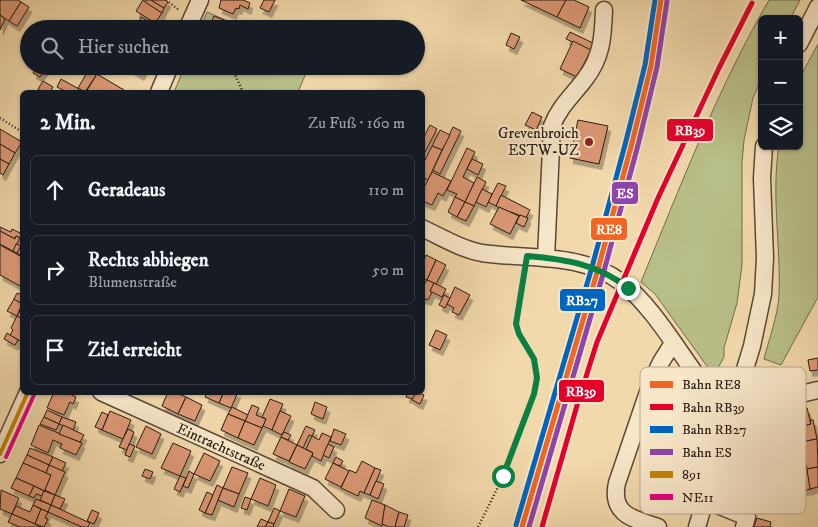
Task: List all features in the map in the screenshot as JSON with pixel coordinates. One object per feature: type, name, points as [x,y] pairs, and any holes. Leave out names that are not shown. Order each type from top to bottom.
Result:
[{"type":"street","points":[[191,20],[200,0]]},
{"type":"street","points":[[803,36],[818,7]]},
{"type":"street","points":[[546,258],[552,126],[559,112],[590,73],[600,51],[603,39],[604,10]]},
{"type":"street","points":[[160,90],[166,75]]},
{"type":"street","points":[[745,367],[754,337],[764,289],[765,258],[762,178],[764,150]]},
{"type":"street","points":[[425,229],[468,249],[490,254],[578,262],[598,269],[616,279],[641,299],[691,367]]},
{"type":"street","points":[[659,367],[673,343]]},
{"type":"street","points":[[0,454],[27,395]]},
{"type":"street","name":"Eintrachtstraße","points":[[107,395],[312,488],[336,510]]},
{"type":"street","points":[[640,416],[616,493],[620,508],[626,515],[658,527]]},
{"type":"street","points":[[697,527],[701,514]]},
{"type":"street","points":[[740,514],[747,517],[744,527]]},
{"type":"path","points":[[236,75],[243,90]]},
{"type":"path","points":[[0,118],[20,131]]},
{"type":"path","points":[[478,527],[500,483],[537,382],[534,359],[517,327],[527,256]]},
{"type":"green space","points":[[769,0],[800,0],[792,15],[761,15]]},
{"type":"green space","points":[[207,12],[225,20],[204,20]]},
{"type":"green space","points":[[758,20],[758,86],[753,98],[744,140],[742,163],[742,265],[737,303],[724,348],[724,357],[719,367],[708,367],[655,294],[641,282],[685,175],[733,69]]},
{"type":"green space","points":[[818,44],[818,297],[781,365],[764,359],[775,319],[779,295],[776,202],[777,164],[779,150],[803,150],[803,72]]},
{"type":"green space","points":[[181,75],[305,75],[299,90],[175,90]]},
{"type":"building","points":[[0,0],[18,0],[21,2],[9,21],[0,15]]},
{"type":"building","points":[[143,0],[162,13],[157,20],[150,20],[136,11]]},
{"type":"building","points":[[146,0],[151,0],[164,8],[162,13],[145,2]]},
{"type":"building","points":[[151,0],[166,0],[168,2],[164,8]]},
{"type":"building","points":[[221,0],[243,0],[250,3],[248,9],[240,5],[239,9],[236,8],[233,14],[219,8]]},
{"type":"building","points":[[264,0],[275,0],[269,12],[260,8]]},
{"type":"building","points":[[521,0],[566,0],[557,17]]},
{"type":"building","points":[[566,0],[574,0],[589,7],[580,28],[557,17]]},
{"type":"building","points":[[21,2],[29,7],[17,26],[9,21]]},
{"type":"building","points":[[0,15],[5,19],[0,30]]},
{"type":"building","points":[[214,16],[224,20],[212,20]]},
{"type":"building","points":[[570,32],[593,43],[590,50],[566,39]]},
{"type":"building","points":[[511,33],[520,37],[514,49],[506,45]]},
{"type":"building","points":[[573,41],[591,50],[577,77],[560,69]]},
{"type":"building","points":[[86,75],[96,75],[86,90],[78,88]]},
{"type":"building","points":[[96,75],[99,75],[124,90],[87,90]]},
{"type":"building","points":[[61,79],[79,89],[63,90],[57,87]]},
{"type":"building","points":[[43,81],[53,87],[51,90],[38,89]]},
{"type":"building","points":[[532,112],[542,117],[536,130],[525,125]]},
{"type":"building","name":"Grevenbroich ESTW-UZ","points":[[578,120],[608,126],[599,164],[570,158]]},
{"type":"building","points":[[430,125],[437,129],[425,152],[425,135]]},
{"type":"building","points":[[453,127],[461,131],[440,174],[433,170]]},
{"type":"building","points":[[0,129],[20,141],[20,145],[15,153],[0,144]]},
{"type":"building","points":[[440,130],[450,135],[442,150],[432,146]]},
{"type":"building","points":[[0,144],[15,153],[9,164],[0,159]]},
{"type":"building","points":[[432,146],[442,150],[428,180],[425,178],[425,160]]},
{"type":"building","points":[[467,148],[475,152],[463,177],[474,183],[465,202],[455,197],[457,194],[447,190]]},
{"type":"building","points":[[0,159],[9,164],[3,175],[0,173]]},
{"type":"building","points":[[472,159],[483,164],[478,175],[467,169]]},
{"type":"building","points":[[432,172],[451,181],[443,196],[438,193],[432,205],[425,202],[425,185]]},
{"type":"building","points":[[477,177],[486,182],[474,206],[465,202]]},
{"type":"building","points":[[498,183],[506,186],[496,206],[488,202]]},
{"type":"building","points":[[482,189],[492,194],[486,207],[476,202]]},
{"type":"building","points":[[501,195],[530,210],[526,218],[496,206]]},
{"type":"building","points":[[455,197],[465,202],[457,217],[448,212]]},
{"type":"building","points":[[465,202],[474,206],[466,221],[457,217]]},
{"type":"building","points":[[499,207],[519,216],[510,234],[490,224]]},
{"type":"building","points":[[520,215],[528,218],[524,227],[516,223]]},
{"type":"building","points":[[0,227],[11,232],[12,229],[20,233],[20,238],[16,236],[15,239],[0,231]]},
{"type":"building","points":[[0,231],[15,239],[16,236],[20,238],[13,251],[0,244]]},
{"type":"building","points":[[16,244],[20,246],[17,253],[13,251]]},
{"type":"building","points":[[0,245],[20,256],[20,286],[0,275]]},
{"type":"building","points":[[426,255],[436,260],[427,280],[425,279]]},
{"type":"building","points":[[436,260],[446,265],[436,284],[427,280]]},
{"type":"building","points":[[427,280],[434,283],[428,300],[425,299],[425,283]]},
{"type":"building","points":[[434,283],[446,289],[442,297],[430,291]]},
{"type":"building","points":[[455,287],[470,295],[459,315],[452,312],[454,308],[447,304]]},
{"type":"building","points":[[17,293],[20,294],[20,303],[14,299]]},
{"type":"building","points":[[444,295],[450,298],[445,308],[439,305]]},
{"type":"building","points":[[14,299],[20,303],[17,316],[7,311]]},
{"type":"building","points":[[17,316],[20,318],[20,341],[10,335],[13,330],[11,328]]},
{"type":"building","points":[[436,330],[447,335],[440,350],[429,345]]},
{"type":"building","points":[[7,333],[18,340],[15,345],[4,339]]},
{"type":"building","points":[[818,358],[818,370],[810,371],[808,360]]},
{"type":"building","points":[[53,395],[72,395],[76,397],[73,404],[70,402],[64,415],[47,408]]},
{"type":"building","points":[[167,395],[186,397],[178,414],[162,406]]},
{"type":"building","points":[[206,395],[223,395],[219,403],[205,397]]},
{"type":"building","points":[[223,395],[237,395],[231,408],[219,403]]},
{"type":"building","points":[[407,395],[415,395],[413,399],[406,397]]},
{"type":"building","points":[[414,395],[424,395],[420,404],[412,400]]},
{"type":"building","points":[[186,397],[202,405],[195,421],[178,414]]},
{"type":"building","points":[[270,399],[283,404],[272,430],[263,426],[266,419],[262,417]]},
{"type":"building","points":[[315,402],[327,407],[323,419],[311,414]]},
{"type":"building","points":[[252,405],[259,408],[256,415],[266,419],[262,428],[245,421]]},
{"type":"building","points":[[232,407],[248,415],[245,421],[228,414]]},
{"type":"building","points":[[806,408],[811,424],[806,425]]},
{"type":"building","points":[[47,410],[62,417],[59,424],[44,417]]},
{"type":"building","points":[[110,411],[131,420],[123,439],[102,430]]},
{"type":"building","points":[[280,411],[291,416],[282,435],[272,430]]},
{"type":"building","points":[[102,412],[108,415],[102,430],[95,427]]},
{"type":"building","points":[[228,414],[245,421],[238,438],[221,430]]},
{"type":"building","points":[[44,417],[59,424],[56,430],[40,424]]},
{"type":"building","points":[[62,417],[76,422],[73,430],[59,424]]},
{"type":"building","points":[[810,420],[813,420],[817,439],[806,441],[806,425],[811,424]]},
{"type":"building","points":[[245,421],[262,428],[254,445],[238,438]]},
{"type":"building","points":[[39,425],[82,443],[76,455],[60,448],[62,444],[53,440],[48,453],[31,445]]},
{"type":"building","points":[[63,425],[84,435],[80,442],[59,434]]},
{"type":"building","points":[[146,426],[161,434],[152,454],[136,447]]},
{"type":"building","points":[[306,426],[315,430],[312,436],[309,435],[303,448],[297,445]]},
{"type":"building","points":[[128,429],[134,432],[127,450],[119,447]]},
{"type":"building","points":[[334,429],[346,434],[341,445],[330,441]]},
{"type":"building","points":[[284,432],[291,435],[288,440],[281,437]]},
{"type":"building","points":[[322,433],[331,437],[321,461],[312,456],[313,453],[306,449],[312,436],[319,440]]},
{"type":"building","points":[[281,437],[297,445],[289,461],[273,454]]},
{"type":"building","points":[[817,439],[818,467],[807,469],[806,441]]},
{"type":"building","points":[[173,443],[191,451],[180,476],[161,468]]},
{"type":"building","points":[[129,444],[135,446],[130,457],[125,455]]},
{"type":"building","points":[[328,444],[334,447],[329,458],[323,455]]},
{"type":"building","points":[[297,445],[313,453],[305,469],[289,462]]},
{"type":"building","points":[[30,448],[53,457],[49,465],[27,455]]},
{"type":"building","points":[[204,453],[220,461],[210,481],[194,474]]},
{"type":"building","points":[[27,455],[49,465],[46,473],[23,463]]},
{"type":"building","points":[[53,457],[66,463],[62,471],[49,465]]},
{"type":"building","points":[[336,457],[343,461],[340,466],[333,463]]},
{"type":"building","points":[[362,461],[375,468],[364,493],[360,491],[358,496],[341,488],[349,470],[356,473]]},
{"type":"building","points":[[23,463],[51,475],[45,491],[16,478]]},
{"type":"building","points":[[333,463],[349,471],[341,487],[325,479]]},
{"type":"building","points":[[806,464],[811,489],[806,490]]},
{"type":"building","points":[[49,465],[65,472],[55,495],[45,490],[51,475],[46,473]]},
{"type":"building","points":[[232,467],[248,473],[239,494],[223,488]]},
{"type":"building","points":[[818,467],[818,487],[810,489],[807,469]]},
{"type":"building","points":[[375,468],[381,470],[370,495],[364,493]]},
{"type":"building","points":[[145,469],[153,472],[150,479],[142,476]]},
{"type":"building","points":[[189,471],[194,474],[188,488],[183,486]]},
{"type":"building","points":[[180,476],[186,478],[180,492],[174,489]]},
{"type":"building","points":[[16,478],[34,486],[29,496],[11,488]]},
{"type":"building","points":[[260,478],[276,485],[268,506],[251,499]]},
{"type":"building","points":[[376,481],[384,484],[378,499],[370,495]]},
{"type":"building","points":[[217,485],[223,488],[212,515],[205,513]]},
{"type":"building","points":[[34,486],[44,491],[42,496],[36,494],[34,498],[29,496]]},
{"type":"building","points":[[223,488],[239,494],[234,507],[218,500]]},
{"type":"building","points":[[289,489],[305,496],[296,517],[280,511]]},
{"type":"building","points":[[1,490],[19,498],[12,514],[0,509]]},
{"type":"building","points":[[44,491],[55,495],[51,505],[40,500]]},
{"type":"building","points":[[207,492],[213,495],[205,513],[199,510]]},
{"type":"building","points":[[55,495],[65,499],[60,509],[51,505]]},
{"type":"building","points":[[245,497],[251,499],[247,510],[241,508]]},
{"type":"building","points":[[36,499],[51,505],[48,512],[33,505]]},
{"type":"building","points":[[372,500],[385,505],[382,526],[365,518]]},
{"type":"building","points":[[33,505],[41,509],[35,524],[12,514],[16,506],[30,512]]},
{"type":"building","points":[[51,505],[90,523],[88,527],[82,527],[48,512]]},
{"type":"building","points":[[385,505],[399,512],[395,527],[382,524]]},
{"type":"building","points":[[274,508],[280,511],[274,524],[268,522]]},
{"type":"building","points":[[41,509],[48,512],[45,518],[48,519],[44,527],[35,524]]},
{"type":"building","points":[[92,510],[99,513],[94,524],[87,521]]},
{"type":"building","points":[[399,512],[408,515],[404,527],[395,527]]},
{"type":"building","points":[[12,514],[41,527],[20,527],[8,522]]},
{"type":"building","points":[[757,518],[771,522],[770,527],[754,527]]},
{"type":"building","points":[[261,519],[268,522],[265,527],[257,527]]},
{"type":"building","points":[[268,522],[274,524],[273,527],[265,527]]},
{"type":"rail line","name":"RB27","points":[[516,525],[592,267],[626,141],[645,65],[655,0]]},
{"type":"rail line","name":"RE8","points":[[522,527],[598,269],[632,143],[651,66],[661,0]]},
{"type":"rail line","name":"ES","points":[[529,527],[604,271],[638,145],[657,67],[667,1]]},
{"type":"rail line","name":"RB39","points":[[542,527],[597,342],[658,198],[719,68],[752,3]]},
{"type":"transit line","name":"891","points":[[0,454],[27,395]]},
{"type":"transit line","name":"NE11","points":[[6,457],[34,395]]},
{"type":"place","name":"Grevenbroich ESTW-UZ","points":[[589,142]]},
{"type":"route","points":[[503,476],[537,382],[534,359],[519,334],[516,324],[527,256],[578,262],[607,273],[628,288]]}]
